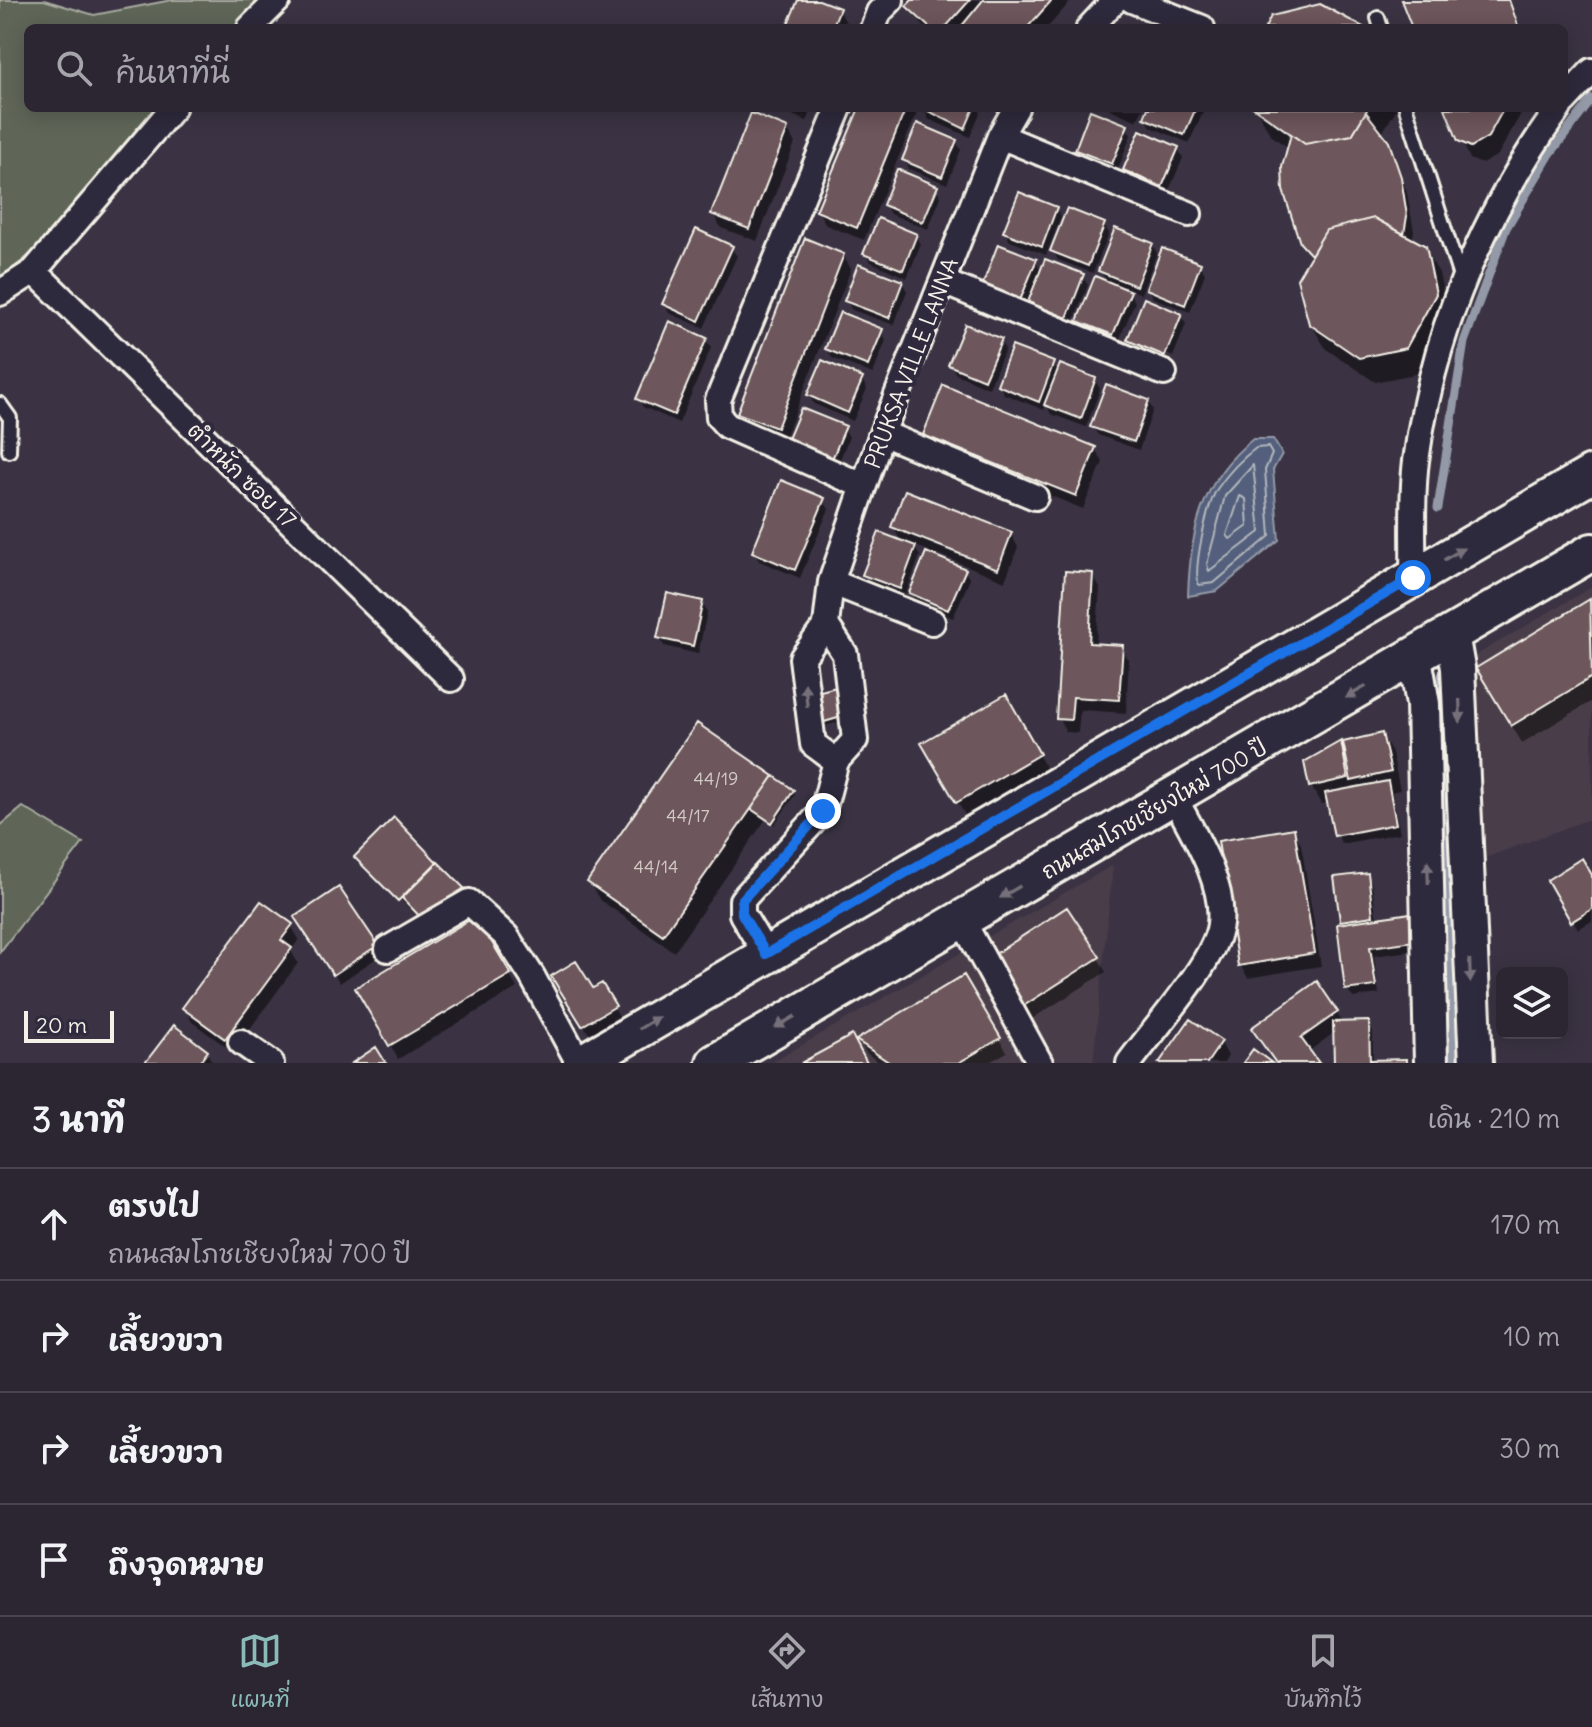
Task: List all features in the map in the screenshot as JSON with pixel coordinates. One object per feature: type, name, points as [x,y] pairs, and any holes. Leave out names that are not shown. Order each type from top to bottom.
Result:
[{"type":"main road","points":[[581,1063],[1592,474]]},
{"type":"main road","name":"ถนนสมโภชเชียงใหม่ 700 ปี","points":[[737,1058],[962,920],[1592,552]]},
{"type":"street","points":[[254,24],[278,0]]},
{"type":"street","points":[[874,24],[879,12],[891,0]]},
{"type":"street","points":[[1093,24],[1115,0]]},
{"type":"street","points":[[1132,0],[1192,24]]},
{"type":"street","points":[[1568,97],[1592,71]]},
{"type":"street","points":[[0,293],[34,271],[170,112]]},
{"type":"street","points":[[837,112],[729,371],[718,400],[719,417],[727,426],[863,486]]},
{"type":"street","name":"PRUKSA VILLE LANNA","points":[[836,761],[813,744],[802,658],[826,625],[831,582],[882,433],[1000,136],[1014,112]]},
{"type":"street","points":[[1413,578],[1415,464],[1433,364],[1462,281],[1517,167],[1556,112]]},
{"type":"street","points":[[1000,136],[1189,214]]},
{"type":"street","name":"ตำหนัก ซอย 17","points":[[34,271],[451,679]]},
{"type":"street","points":[[943,282],[1164,373]]},
{"type":"street","points":[[882,433],[1035,497]]},
{"type":"street","points":[[831,582],[932,622]]},
{"type":"street","points":[[766,954],[742,914],[742,900],[823,811],[836,761],[855,740],[845,654],[826,625]]},
{"type":"street","points":[[1452,634],[1458,668],[1476,1063]]},
{"type":"street","points":[[1415,658],[1423,704],[1431,1063]]},
{"type":"street","points":[[1129,1063],[1204,963],[1221,925],[1215,886],[1174,797]]},
{"type":"street","points":[[388,949],[469,902],[506,936],[581,1063]]},
{"type":"street","points":[[962,920],[1040,1063]]},
{"type":"street","points":[[241,1042],[271,1063]]},
{"type":"lane","points":[[1407,112],[1462,281]]},
{"type":"lane","points":[[0,404],[10,418],[9,451]]},
{"type":"shaded area","points":[[1592,587],[1592,818],[1487,857],[1468,660]]},
{"type":"shaded area","points":[[1113,865],[1093,1063],[771,1063]]},
{"type":"green space","points":[[0,0],[44,0],[94,15],[172,0],[264,0],[242,24],[24,24],[24,112],[161,112],[33,252],[0,279]]},
{"type":"green space","points":[[23,807],[83,843],[0,952],[0,826]]},
{"type":"water","points":[[1253,439],[1273,439],[1282,454],[1273,470],[1279,540],[1217,591],[1188,596],[1192,550],[1202,509],[1221,472]]},
{"type":"building","points":[[798,0],[819,0],[840,8],[834,24],[788,24]]},
{"type":"building","points":[[912,0],[970,0],[949,24],[926,24],[906,6]]},
{"type":"building","points":[[983,0],[1052,0],[1031,24],[963,24]]},
{"type":"building","points":[[1401,0],[1509,0],[1518,24],[1410,24]]},
{"type":"building","points":[[1320,4],[1358,24],[1267,24],[1271,16]]},
{"type":"building","points":[[857,112],[904,112],[857,228],[816,211]]},
{"type":"building","points":[[930,112],[972,112],[965,129]]},
{"type":"building","points":[[1089,112],[1128,125],[1112,164],[1075,150]]},
{"type":"building","points":[[1146,112],[1194,112],[1184,135],[1144,118]]},
{"type":"building","points":[[1260,112],[1366,112],[1352,135],[1305,144]]},
{"type":"building","points":[[1366,112],[1389,142],[1401,177],[1407,216],[1404,234],[1374,218],[1326,230],[1311,255],[1300,243],[1283,190],[1282,167],[1291,134],[1305,144],[1352,135]]},
{"type":"building","points":[[1447,112],[1502,112],[1488,137],[1471,147],[1458,141]]},
{"type":"building","points":[[751,113],[788,128],[749,229],[711,214]]},
{"type":"building","points":[[917,123],[957,140],[942,177],[902,160]]},
{"type":"building","points":[[1140,130],[1179,147],[1162,187],[1123,170]]},
{"type":"building","points":[[897,169],[938,186],[923,222],[883,205]]},
{"type":"building","points":[[1019,192],[1057,207],[1042,247],[1003,232]]},
{"type":"building","points":[[1067,208],[1105,223],[1088,266],[1050,251]]},
{"type":"building","points":[[878,218],[917,234],[903,270],[863,254]]},
{"type":"building","points":[[1374,218],[1426,246],[1436,294],[1406,348],[1359,358],[1309,324],[1297,279],[1326,230]]},
{"type":"building","points":[[1115,228],[1153,243],[1136,286],[1098,271]]},
{"type":"building","points":[[696,229],[733,246],[699,321],[662,304]]},
{"type":"building","points":[[805,238],[844,254],[777,428],[737,413]]},
{"type":"building","points":[[998,244],[1037,259],[1019,303],[981,289]]},
{"type":"building","points":[[1162,248],[1201,263],[1185,305],[1146,289]]},
{"type":"building","points":[[1045,259],[1084,274],[1067,318],[1028,302]]},
{"type":"building","points":[[858,264],[903,281],[889,318],[844,301]]},
{"type":"building","points":[[1095,276],[1131,291],[1113,335],[1077,321]]},
{"type":"building","points":[[1144,298],[1182,314],[1165,356],[1127,340]]},
{"type":"building","points":[[840,312],[883,329],[868,366],[825,349]]},
{"type":"building","points":[[669,321],[707,338],[674,415],[636,399]]},
{"type":"building","points":[[965,324],[1002,339],[984,380],[948,365]]},
{"type":"building","points":[[1012,346],[1054,362],[1039,402],[997,385]]},
{"type":"building","points":[[822,360],[863,378],[848,413],[807,395]]},
{"type":"building","points":[[1060,364],[1096,378],[1081,419],[1044,405]]},
{"type":"building","points":[[1106,384],[1149,400],[1134,442],[1090,427]]},
{"type":"building","points":[[943,385],[1096,447],[1076,496],[923,435]]},
{"type":"building","points":[[801,408],[846,426],[830,464],[785,446]]},
{"type":"building","points":[[781,480],[825,498],[795,570],[752,552]]},
{"type":"building","points":[[905,490],[1012,532],[998,569],[891,527]]},
{"type":"building","points":[[879,532],[916,546],[900,589],[862,575]]},
{"type":"building","points":[[926,552],[966,569],[948,610],[909,593]]},
{"type":"building","points":[[1065,571],[1093,573],[1089,643],[1123,645],[1119,700],[1073,697],[1071,720],[1056,719]]},
{"type":"building","points":[[667,593],[703,601],[693,646],[657,638]]},
{"type":"building","points":[[1590,599],[1592,677],[1511,726],[1476,668]]},
{"type":"building","points":[[840,686],[848,715],[821,723],[813,693]]},
{"type":"building","points":[[1006,694],[1040,754],[956,803],[921,743]]},
{"type":"building","points":[[697,723],[774,776],[663,935],[587,882]]},
{"type":"building","points":[[1382,733],[1391,772],[1351,781],[1343,742]]},
{"type":"building","points":[[1341,741],[1348,778],[1309,787],[1304,762]]},
{"type":"building","points":[[774,776],[794,790],[772,823],[751,809]]},
{"type":"building","points":[[1388,781],[1396,824],[1334,836],[1325,793]]},
{"type":"building","points":[[394,817],[437,862],[398,901],[354,857]]},
{"type":"building","points":[[1294,828],[1315,953],[1238,966],[1218,841]]},
{"type":"building","points":[[1582,858],[1592,875],[1592,909],[1571,922],[1547,880]]},
{"type":"building","points":[[438,862],[464,888],[428,925],[402,898]]},
{"type":"building","points":[[1368,873],[1373,916],[1340,921],[1334,877]]},
{"type":"building","points":[[339,887],[378,945],[333,975],[294,917]]},
{"type":"building","points":[[261,901],[293,924],[281,940],[292,948],[225,1039],[182,1008]]},
{"type":"building","points":[[1067,907],[1100,957],[1020,1008],[989,958]]},
{"type":"building","points":[[1411,913],[1415,941],[1370,947],[1376,986],[1345,990],[1337,924]]},
{"type":"building","points":[[476,916],[511,974],[389,1046],[355,988]]},
{"type":"building","points":[[576,961],[593,988],[602,983],[616,1006],[582,1026],[551,976]]},
{"type":"building","points":[[964,975],[1001,1038],[958,1063],[890,1063],[856,1040]]},
{"type":"building","points":[[1317,981],[1338,1012],[1301,1038],[1319,1063],[1276,1063],[1251,1028]]},
{"type":"building","points":[[1190,1019],[1222,1041],[1207,1063],[1159,1063]]},
{"type":"building","points":[[1369,1021],[1370,1063],[1334,1063],[1333,1022]]},
{"type":"building","points":[[174,1025],[208,1051],[199,1063],[145,1063]]},
{"type":"building","points":[[852,1035],[867,1063],[801,1063]]},
{"type":"building","points":[[376,1047],[386,1063],[352,1063]]},
{"type":"building","points":[[1253,1049],[1272,1063],[1243,1063]]},
{"type":"building","points":[[1406,1059],[1406,1063],[1370,1063],[1370,1060]]},
{"type":"waterway","points":[[1438,508],[1464,342],[1506,228],[1550,154],[1592,99]]},
{"type":"waterway","points":[[1442,675],[1453,1063]]},
{"type":"route","points":[[823,811],[742,900],[742,914],[766,954],[1413,578]]}]
